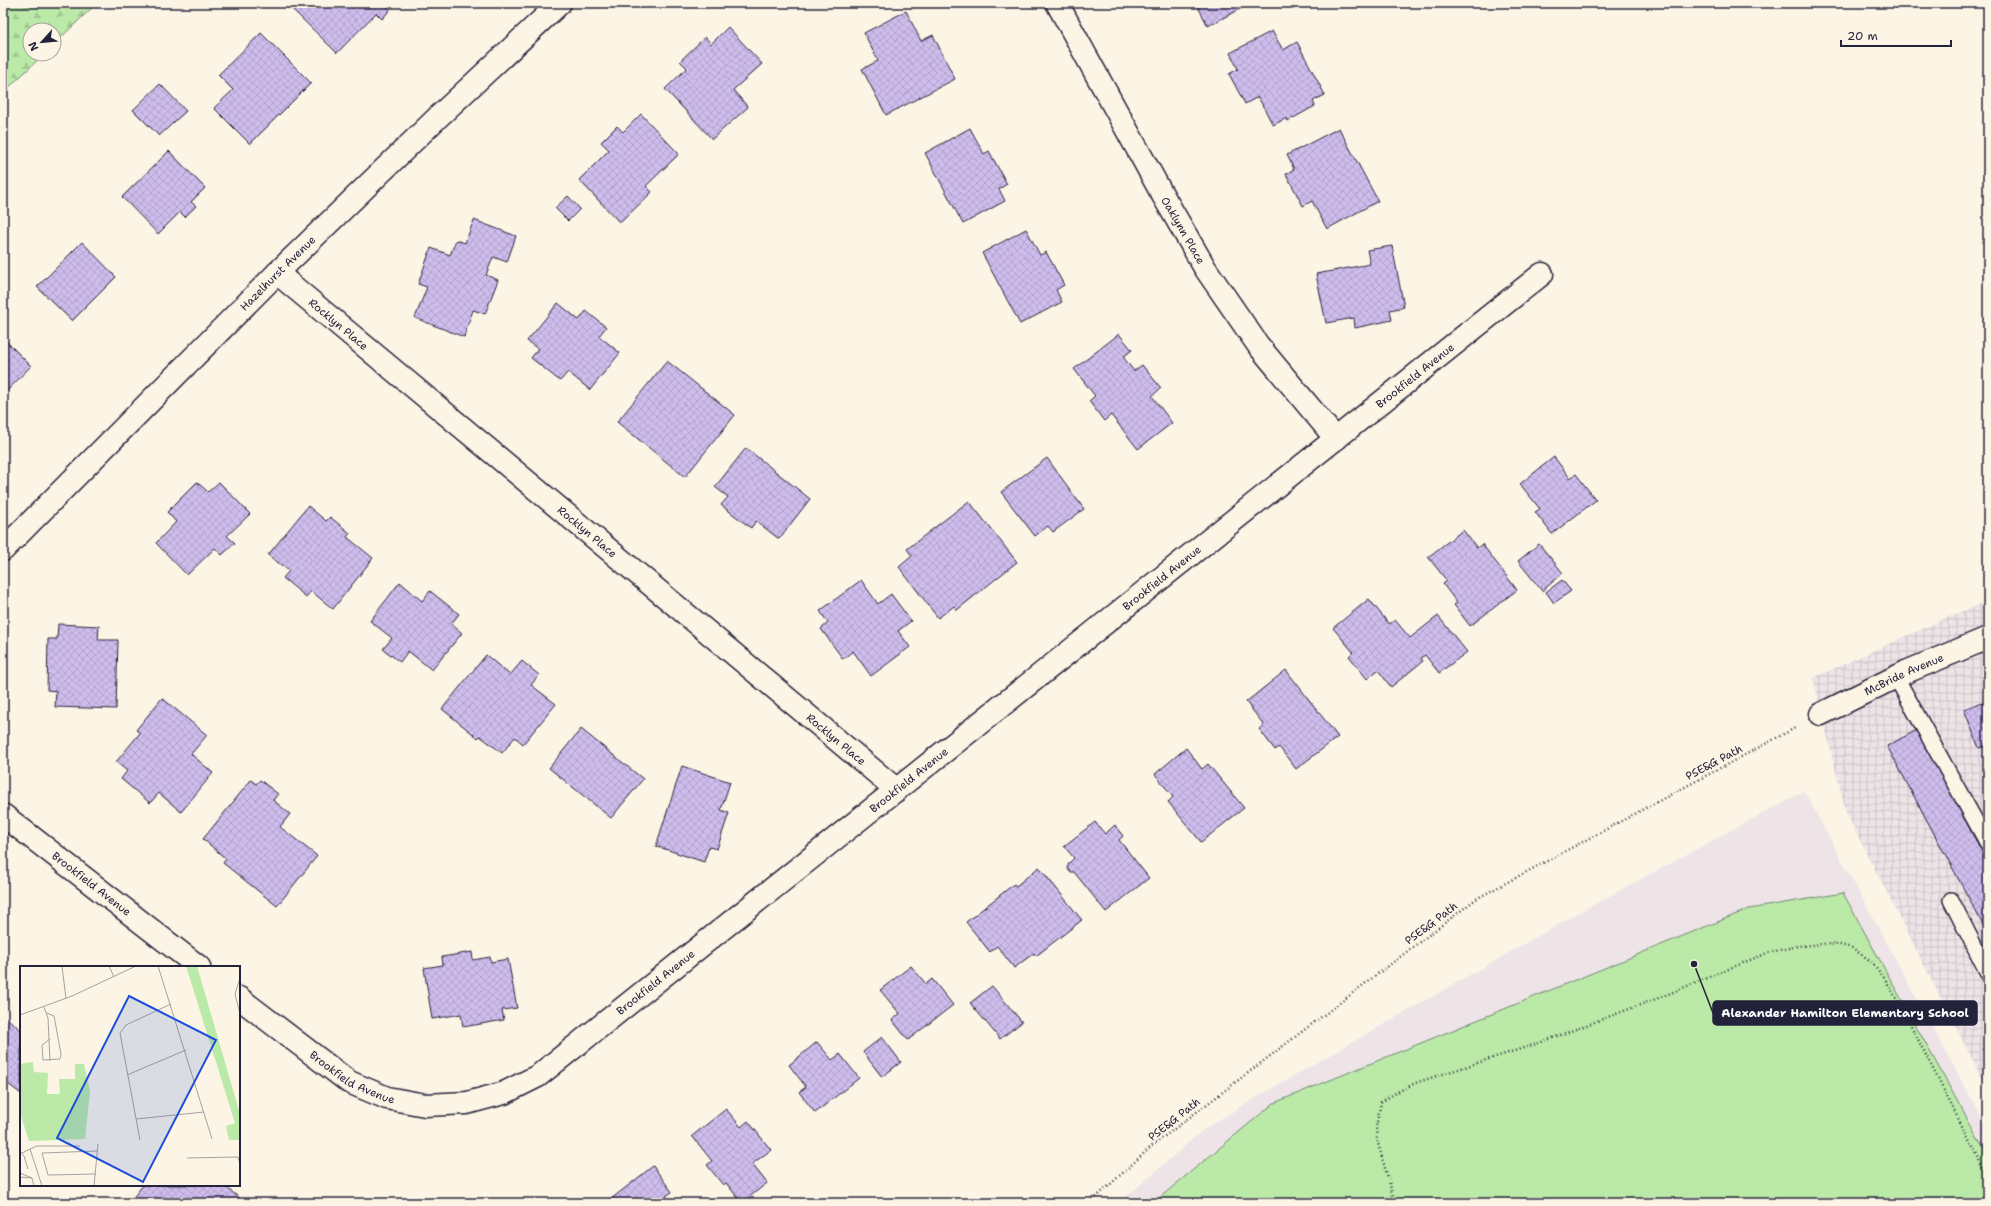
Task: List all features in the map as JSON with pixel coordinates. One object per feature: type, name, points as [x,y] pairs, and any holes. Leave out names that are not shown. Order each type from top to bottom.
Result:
[{"type":"street","name":"Hazelhurst Avenue","points":[[3,550],[277,272],[437,118],[560,3]]},
{"type":"street","name":"Oaklynn Place","points":[[1057,3],[1161,192],[1205,268],[1258,345],[1336,439]]},
{"type":"street","name":"Rocklyn Place","points":[[277,272],[898,790]]},
{"type":"street","name":"Brookfield Avenue","points":[[240,999],[349,1082],[387,1098],[425,1105],[466,1103],[504,1093],[538,1076],[898,790],[1542,274]]},
{"type":"street","name":"McBride Avenue","points":[[1821,714],[1896,677],[1988,638]]},
{"type":"street","name":"Brookfield Avenue","points":[[3,815],[198,966]]},
{"type":"lane","points":[[1896,677],[1988,844]]},
{"type":"lane","points":[[1951,900],[1988,973]]},
{"type":"path","name":"PSE&G Path","points":[[1090,1203],[1152,1146],[1476,899],[1821,714]]},
{"type":"path","points":[[1396,1203],[1377,1140],[1376,1127],[1381,1102],[1399,1090],[1418,1082],[1546,1040],[1661,997],[1767,953],[1798,946],[1824,944],[1841,945],[1852,948],[1871,961],[1885,979],[1902,1008],[1988,1177]]},
{"type":"shaded area","points":[[1988,601],[1988,1090],[1846,813],[1813,678],[1946,618]]},
{"type":"shaded area","points":[[1804,791],[1988,1129],[1988,1203],[1119,1203],[1204,1129],[1255,1098],[1578,913]]},
{"type":"green space","points":[[3,3],[97,3],[62,36],[62,22],[22,22],[22,62],[36,62],[3,93]]},
{"type":"green space","points":[[1843,893],[1988,1157],[1988,1203],[1153,1203],[1274,1103],[1749,909]]},
{"type":"building","points":[[298,3],[383,3],[390,10],[382,19],[376,13],[337,53],[292,9]]},
{"type":"building","points":[[1196,3],[1251,3],[1208,26]]},
{"type":"building","points":[[906,11],[921,41],[933,35],[955,79],[886,115],[862,69],[878,61],[864,33]]},
{"type":"building","points":[[728,27],[762,64],[733,90],[748,107],[712,139],[665,89],[687,68],[680,61],[705,37],[711,44]]},
{"type":"building","points":[[1272,31],[1283,50],[1297,42],[1325,95],[1313,101],[1315,106],[1288,121],[1287,118],[1273,125],[1258,97],[1245,104],[1229,74],[1238,69],[1230,53]]},
{"type":"building","points":[[261,33],[311,83],[250,144],[214,108],[233,90],[218,75]]},
{"type":"building","points":[[160,84],[186,111],[159,136],[133,110]]},
{"type":"building","points":[[641,114],[679,154],[646,186],[652,192],[620,223],[579,180],[609,150],[601,142],[617,126],[623,132]]},
{"type":"building","points":[[970,128],[984,154],[989,151],[1007,184],[999,189],[1005,201],[963,224],[925,153]]},
{"type":"building","points":[[1339,128],[1378,201],[1327,229],[1312,201],[1303,206],[1286,174],[1294,169],[1287,155]]},
{"type":"building","points":[[169,151],[205,188],[191,202],[196,206],[185,217],[180,212],[158,234],[122,197]]},
{"type":"building","points":[[568,196],[580,209],[568,221],[555,208]]},
{"type":"building","points":[[474,220],[516,236],[507,262],[493,257],[486,275],[498,280],[485,314],[473,310],[464,337],[415,318],[427,287],[418,284],[431,248],[450,255],[456,240],[465,243]]},
{"type":"building","points":[[1026,229],[1040,255],[1046,252],[1064,285],[1056,290],[1062,302],[1020,324],[982,253]]},
{"type":"building","points":[[82,242],[116,277],[72,321],[37,287]]},
{"type":"building","points":[[1392,246],[1404,307],[1390,310],[1392,320],[1355,328],[1354,318],[1326,323],[1316,274],[1370,264],[1367,250]]},
{"type":"building","points":[[558,303],[579,320],[586,311],[606,327],[599,336],[620,353],[590,390],[568,372],[560,381],[531,358],[538,349],[527,341]]},
{"type":"building","points":[[1119,334],[1132,350],[1123,357],[1134,371],[1142,365],[1161,388],[1152,396],[1172,423],[1138,449],[1111,415],[1104,421],[1089,401],[1095,396],[1074,369]]},
{"type":"building","points":[[3,338],[31,366],[3,395]]},
{"type":"building","points":[[667,361],[735,415],[685,477],[617,422]]},
{"type":"building","points":[[746,448],[810,499],[779,539],[756,521],[751,528],[721,505],[728,497],[715,487]]},
{"type":"building","points":[[1554,457],[1570,478],[1576,474],[1596,500],[1552,534],[1535,512],[1540,509],[1520,484]]},
{"type":"building","points":[[1047,458],[1084,509],[1053,532],[1048,526],[1035,536],[1001,492]]},
{"type":"building","points":[[197,482],[208,492],[219,482],[250,514],[227,536],[235,543],[222,555],[215,548],[187,575],[156,543],[176,522],[167,512]]},
{"type":"building","points":[[969,501],[1017,562],[957,610],[954,606],[938,618],[899,567],[912,556],[907,549]]},
{"type":"building","points":[[308,506],[326,521],[330,517],[350,533],[347,537],[373,558],[333,609],[311,591],[306,597],[283,578],[289,571],[268,555]]},
{"type":"building","points":[[1463,530],[1477,548],[1482,544],[1517,590],[1470,626],[1454,605],[1457,603],[1443,584],[1447,581],[1428,557]]},
{"type":"building","points":[[1539,544],[1563,573],[1542,591],[1518,561]]},
{"type":"building","points":[[861,580],[878,604],[891,594],[911,621],[898,631],[910,647],[871,676],[853,651],[843,659],[821,629],[828,623],[820,611]]},
{"type":"building","points":[[1562,580],[1571,591],[1554,603],[1546,592]]},
{"type":"building","points":[[400,582],[422,601],[430,591],[459,614],[451,624],[462,633],[432,670],[408,651],[400,662],[383,649],[392,638],[370,621]]},
{"type":"building","points":[[1369,599],[1389,624],[1395,620],[1410,638],[1438,616],[1467,652],[1439,673],[1425,655],[1421,658],[1423,661],[1391,687],[1378,670],[1367,679],[1349,656],[1353,652],[1333,628]]},
{"type":"building","points":[[58,624],[99,626],[98,640],[118,640],[116,709],[55,707],[56,691],[47,690],[48,639],[57,639]]},
{"type":"building","points":[[486,655],[510,675],[522,661],[539,675],[531,685],[556,704],[523,744],[515,737],[502,753],[480,736],[478,738],[442,709]]},
{"type":"building","points":[[1286,670],[1338,737],[1296,769],[1279,747],[1275,750],[1259,729],[1264,725],[1246,702]]},
{"type":"building","points":[[162,698],[207,735],[191,754],[213,773],[181,812],[159,793],[150,803],[121,779],[127,771],[116,762],[140,733],[136,730]]},
{"type":"building","points":[[1988,700],[1988,745],[1979,748],[1964,709]]},
{"type":"building","points":[[581,729],[643,779],[611,818],[549,768]]},
{"type":"building","points":[[1917,730],[1988,863],[1988,934],[1887,746]]},
{"type":"building","points":[[1186,748],[1202,769],[1208,764],[1244,808],[1201,842],[1168,802],[1173,797],[1155,774]]},
{"type":"building","points":[[682,766],[730,782],[721,810],[729,813],[717,849],[709,847],[704,862],[656,846]]},
{"type":"building","points":[[251,780],[256,784],[260,780],[278,794],[273,800],[290,814],[280,827],[317,856],[277,906],[223,863],[226,859],[203,839]]},
{"type":"building","points":[[1095,822],[1105,834],[1115,825],[1123,836],[1119,840],[1149,878],[1106,912],[1074,872],[1070,872],[1067,868],[1069,863],[1074,858],[1064,846]]},
{"type":"building","points":[[1039,867],[1082,920],[1036,956],[1034,953],[1014,968],[997,946],[990,952],[966,922],[1014,884],[1016,886]]},
{"type":"building","points":[[472,952],[473,960],[490,957],[491,962],[508,959],[517,1008],[502,1010],[504,1020],[463,1027],[461,1014],[432,1019],[424,968],[443,965],[442,957]]},
{"type":"building","points":[[911,966],[926,984],[932,979],[953,1005],[908,1040],[892,1020],[900,1014],[880,990]]},
{"type":"building","points":[[992,986],[1022,1022],[1000,1039],[970,1003]]},
{"type":"building","points":[[3,1015],[20,1029],[20,1093],[3,1080]]},
{"type":"building","points":[[882,1037],[901,1062],[882,1077],[863,1052]]},
{"type":"building","points":[[817,1042],[832,1060],[840,1054],[859,1078],[815,1113],[799,1092],[806,1087],[789,1065]]},
{"type":"building","points":[[726,1109],[741,1127],[748,1121],[771,1150],[752,1164],[767,1183],[742,1203],[726,1183],[723,1185],[707,1165],[712,1161],[692,1136]]},
{"type":"building","points":[[653,1166],[672,1192],[666,1196],[672,1203],[606,1203]]},
{"type":"building","points":[[142,1186],[224,1186],[246,1203],[137,1203],[132,1199]]},
{"type":"place","name":"Alexander Hamilton Elementary School","points":[[1694,964]]}]
